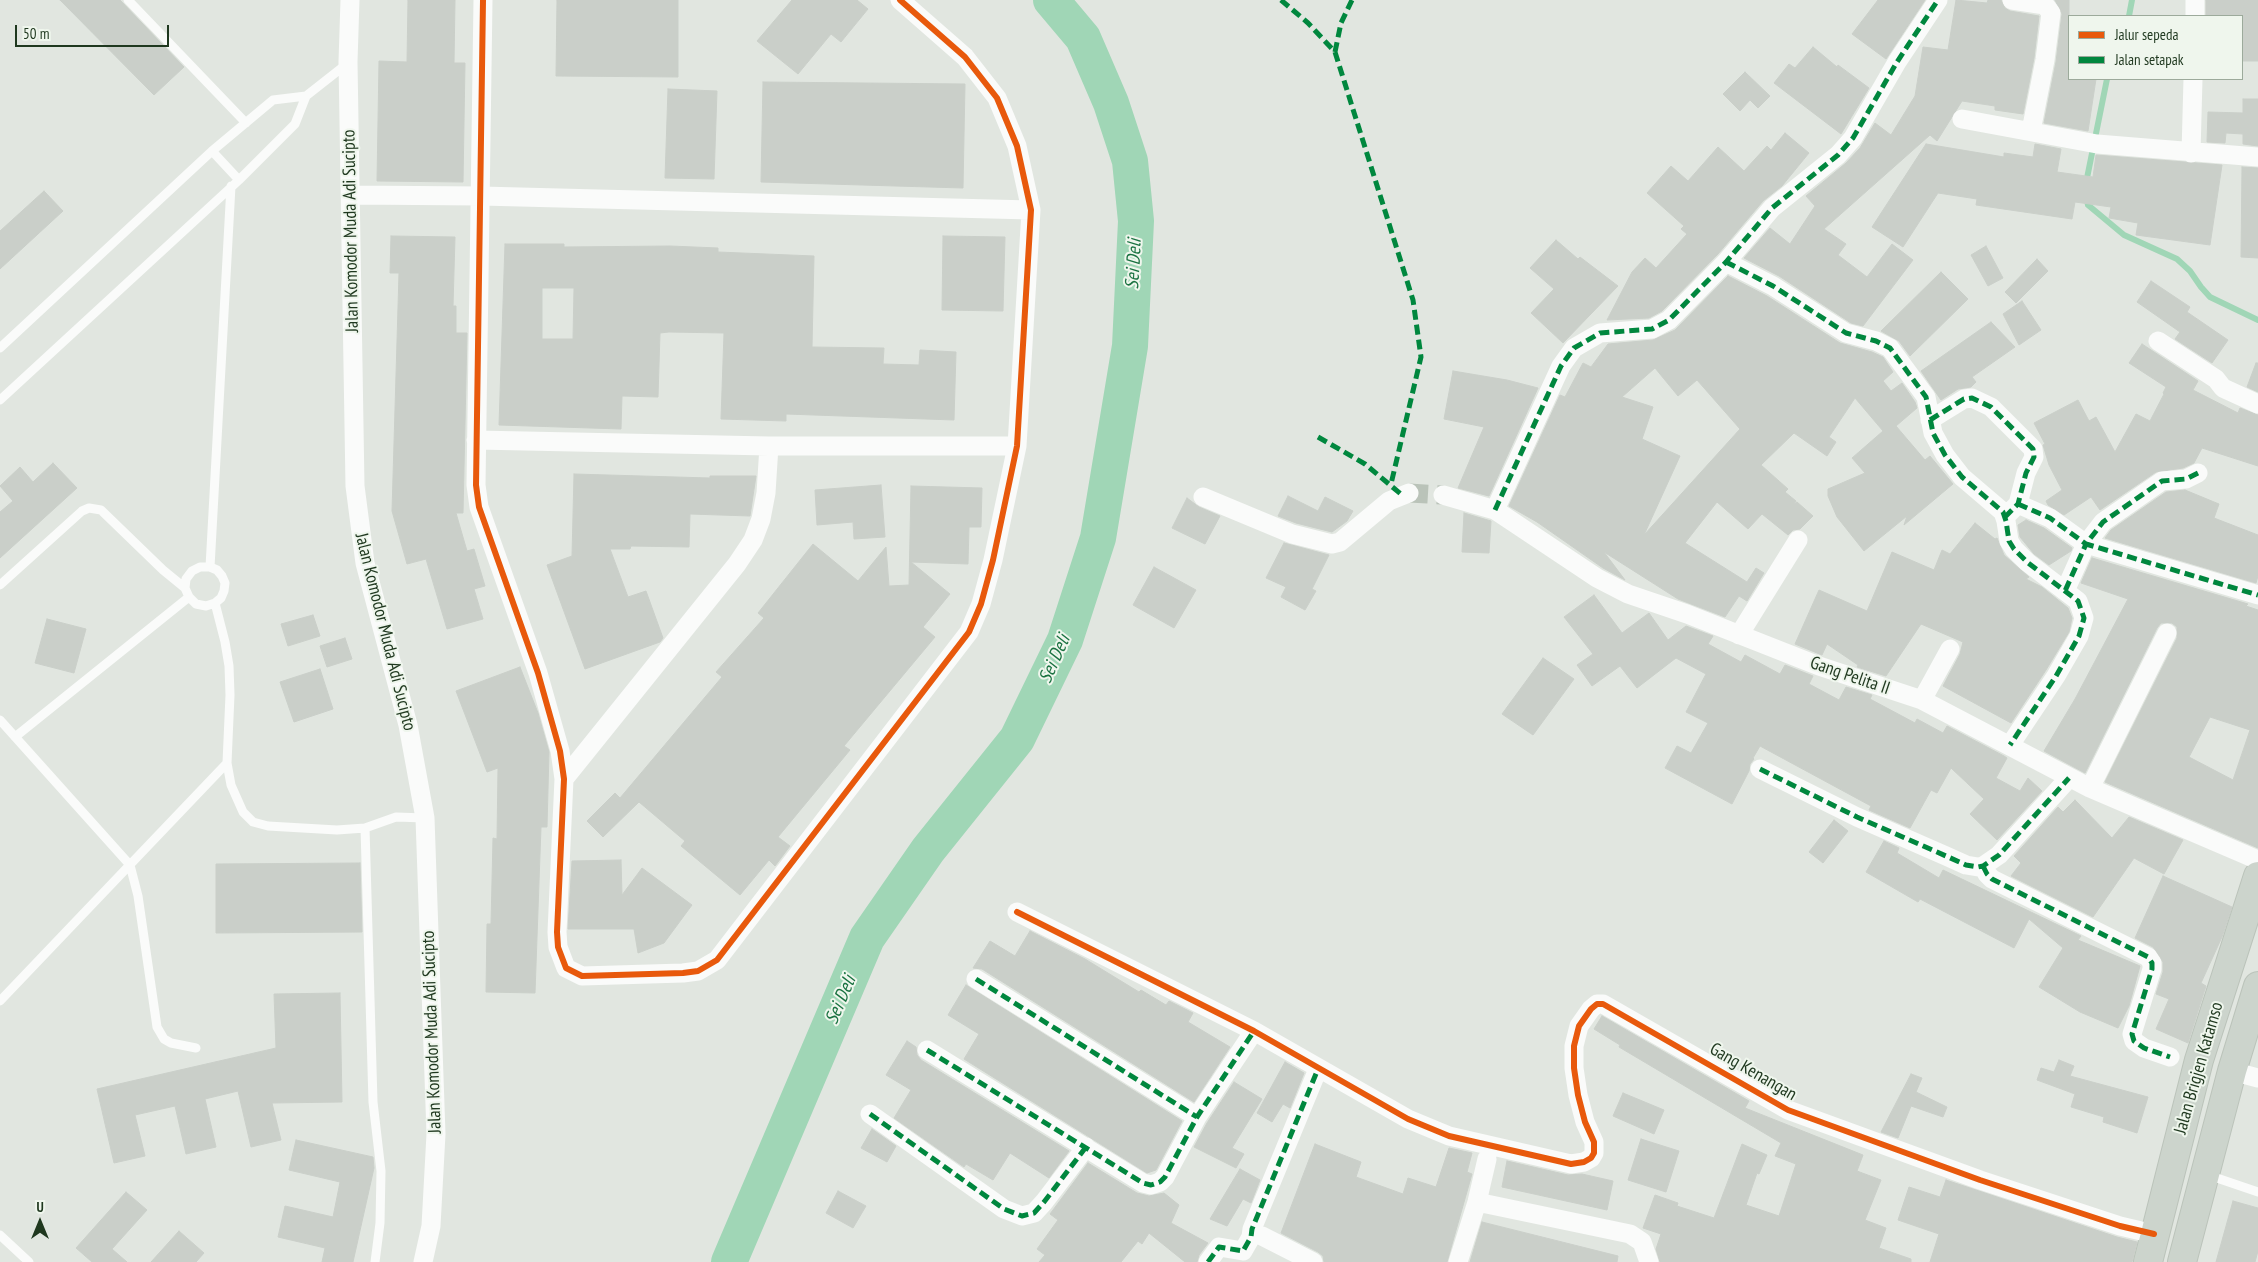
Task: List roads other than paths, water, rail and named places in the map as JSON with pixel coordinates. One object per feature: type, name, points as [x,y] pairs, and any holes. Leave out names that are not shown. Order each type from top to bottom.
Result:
[{"type":"main road","name":"Jalan Brigjen Katamso","points":[[2148,1262],[2199,1060],[2258,876]]},
{"type":"main road","name":"Jalan Brigjen Katamso","points":[[2182,1262],[2232,1071],[2258,986]]},
{"type":"street","name":"Jalan Komodor Muda Adi Sucipto","points":[[350,0],[348,62],[355,486],[365,563],[408,725],[425,818],[436,1134],[431,1226],[423,1262]]},
{"type":"street","points":[[483,0],[476,485],[479,507],[538,673],[560,751],[564,779],[557,932],[558,947],[566,968],[582,976],[683,973],[698,971],[710,966],[717,960],[968,632],[981,604],[993,560],[1017,446],[1031,210],[1016,146],[997,98],[965,57],[900,0]]},
{"type":"street","points":[[1494,510],[1561,366],[1574,348],[1600,333],[1652,329],[1669,320],[1726,262],[1772,208],[1838,155],[1853,138],[1897,62],[1938,0]]},
{"type":"street","points":[[2012,0],[2045,5],[2051,13],[2045,60],[2031,131]]},
{"type":"street","points":[[2195,0],[2195,15]]},
{"type":"street","points":[[2192,153],[2193,80]]},
{"type":"street","points":[[1962,119],[2097,144],[2258,157]]},
{"type":"street","points":[[351,195],[481,196],[1031,210]]},
{"type":"street","points":[[1726,262],[1773,286],[1846,333],[1876,341],[1890,348],[1926,397],[1933,433],[1945,454],[1962,477],[2011,510],[2050,518],[2086,544],[2258,595]]},
{"type":"street","points":[[2158,341],[2216,379],[2223,388],[2258,404]]},
{"type":"street","points":[[1930,420],[1964,399],[1978,400],[1991,407],[2034,452],[2034,457],[2011,510],[2009,541],[2014,549],[2064,592],[2078,601],[2082,608],[2082,627],[2056,676],[2010,745]]},
{"type":"street","points":[[476,440],[769,446],[1017,446]]},
{"type":"street","points":[[564,779],[731,571],[753,540],[761,519],[766,493],[769,446]]},
{"type":"street","points":[[2064,592],[2086,544],[2103,522],[2162,481],[2186,479],[2198,473]]},
{"type":"street","points":[[1204,497],[1292,534],[1325,544],[1338,543],[1389,501],[1409,493]]},
{"type":"street","name":"Gang Pelita II","points":[[1444,494],[1494,510],[1597,578],[1628,594],[1687,614],[1819,666],[1922,700],[2069,778],[2258,860]]},
{"type":"street","points":[[1739,636],[1798,540]]},
{"type":"street","points":[[2090,788],[2167,633]]},
{"type":"street","points":[[1922,700],[1950,649]]},
{"type":"street","points":[[1760,769],[1857,817],[1966,865],[1983,866],[1999,855],[2069,778]]},
{"type":"street","points":[[1983,866],[1992,879],[2148,957],[2152,963],[2152,969],[2132,1034],[2134,1041],[2144,1048],[2170,1057]]},
{"type":"street","points":[[1016,912],[1254,1031],[1318,1069],[1424,1126],[1490,1153],[1458,1262]]},
{"type":"street","points":[[976,979],[1197,1117]]},
{"type":"street","name":"Gang Kenangan","points":[[1490,1153],[1571,1164],[1584,1162],[1591,1158],[1594,1153],[1594,1142],[1585,1122],[1578,1095],[1574,1068],[1574,1046],[1579,1026],[1591,1009],[1597,1004],[1603,1004],[1788,1110],[1980,1180],[2120,1226],[2154,1234]]},
{"type":"street","points":[[927,1050],[1143,1183],[1155,1184],[1165,1177],[1197,1117],[1254,1031]]},
{"type":"street","points":[[1208,1262],[1219,1248],[1243,1251],[1252,1237],[1252,1229],[1318,1069]]},
{"type":"street","points":[[2232,1071],[2258,1078]]},
{"type":"street","points":[[870,1114],[1004,1209],[1022,1216],[1034,1213],[1039,1208],[1067,1175],[1086,1147]]},
{"type":"street","points":[[1477,1202],[1630,1234],[1642,1242],[1649,1262]]},
{"type":"street","points":[[1262,1236],[1313,1262]]},
{"type":"lane","points":[[128,0],[246,123]]},
{"type":"lane","points":[[0,400],[235,183],[295,124],[306,96],[348,62]]},
{"type":"lane","points":[[0,348],[212,151],[273,100],[306,96]]},
{"type":"lane","points":[[210,567],[235,183],[212,151]]},
{"type":"lane","points":[[0,584],[82,511],[89,508],[101,510],[196,604],[206,606],[215,603],[221,598],[225,583],[222,576],[210,567],[200,567],[192,571],[186,579],[187,593]]},
{"type":"lane","points":[[14,737],[187,593]]},
{"type":"lane","points":[[215,603],[229,666],[230,695],[227,763],[236,798],[243,812],[253,822],[278,826],[337,830],[365,828],[396,817],[425,818]]},
{"type":"lane","points":[[0,720],[130,865],[138,896],[157,1027],[164,1039],[171,1043],[196,1048]]},
{"type":"lane","points":[[0,1001],[227,763]]},
{"type":"lane","points":[[365,828],[373,1102],[381,1171],[380,1223],[375,1262]]},
{"type":"lane","points":[[2205,1174],[2258,1192]]},
{"type":"lane","points":[[0,1235],[29,1262]]},
{"type":"waterway","name":"Sei Deli","points":[[729,1262],[867,938],[928,850],[1017,739],[1065,640],[1098,538],[1130,346],[1136,221],[1130,161],[1111,103],[1083,38],[1051,0]]},
{"type":"waterway","points":[[2129,15],[2132,0]]},
{"type":"waterway","points":[[2086,183],[2107,80]]},
{"type":"waterway","points":[[2086,196],[2088,205],[2124,235],[2177,259],[2190,271],[2210,297],[2258,320]]},
{"type":"tunnel","points":[[1409,493],[1443,495]]}]
